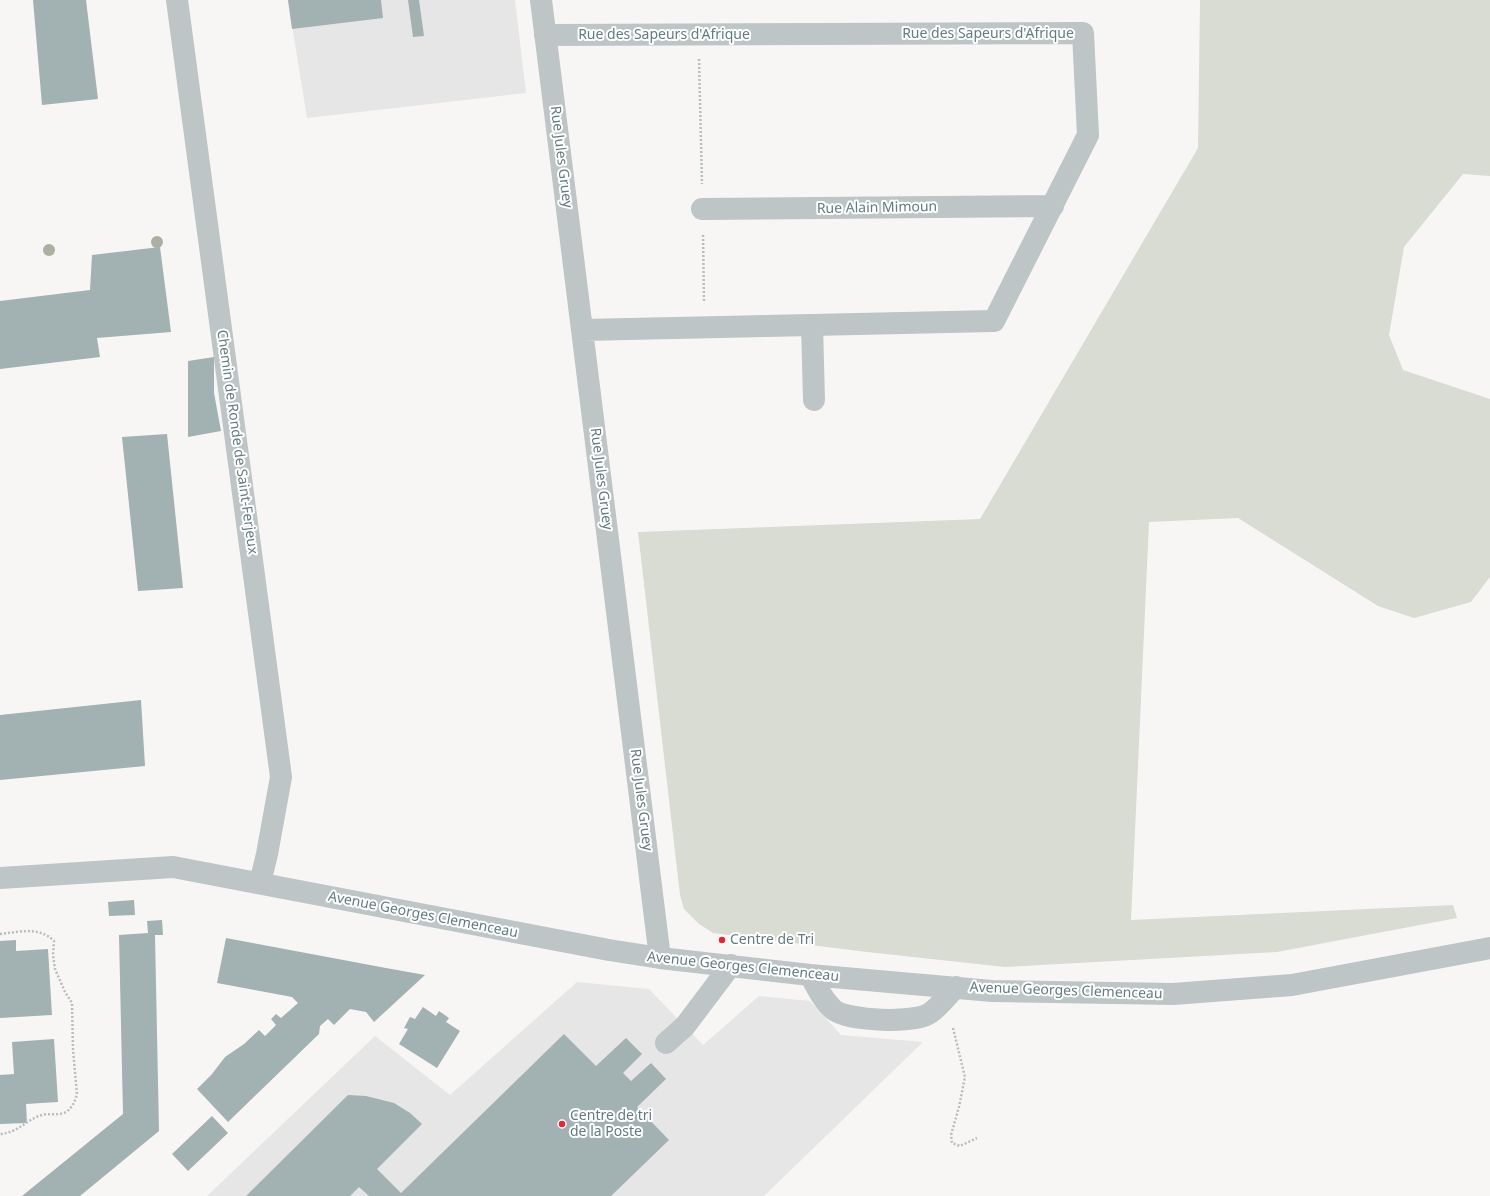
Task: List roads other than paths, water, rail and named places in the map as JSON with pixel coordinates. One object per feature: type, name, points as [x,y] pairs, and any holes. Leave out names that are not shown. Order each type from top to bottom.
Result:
[{"type":"street","name":"Chemin de Ronde de Saint-Ferjeux","points":[[177,0],[282,777],[260,883]]},
{"type":"street","name":"Rue Jules Gruey","points":[[541,0],[660,958]]},
{"type":"street","name":"Rue des Sapeurs d'Afrique","points":[[546,35],[1082,33],[1088,134],[994,321],[583,330]]},
{"type":"street","name":"Rue Alain Mimoun","points":[[702,210],[1053,206]]},
{"type":"street","points":[[812,325],[814,400]]},
{"type":"street","name":"Avenue Georges Clemenceau","points":[[0,878],[173,867],[609,950],[660,958],[810,975],[992,991],[1173,994],[1292,985],[1490,948]]},
{"type":"street","points":[[666,1043],[685,1026],[731,965]]},
{"type":"street","points":[[810,975],[826,1002],[835,1011],[850,1016],[901,1021],[920,1018],[930,1013],[956,988]]},
{"type":"place","name":"Centre de Tri","points":[[722,940]]},
{"type":"place","name":"Centre de tri de la Poste","points":[[562,1124]]}]
